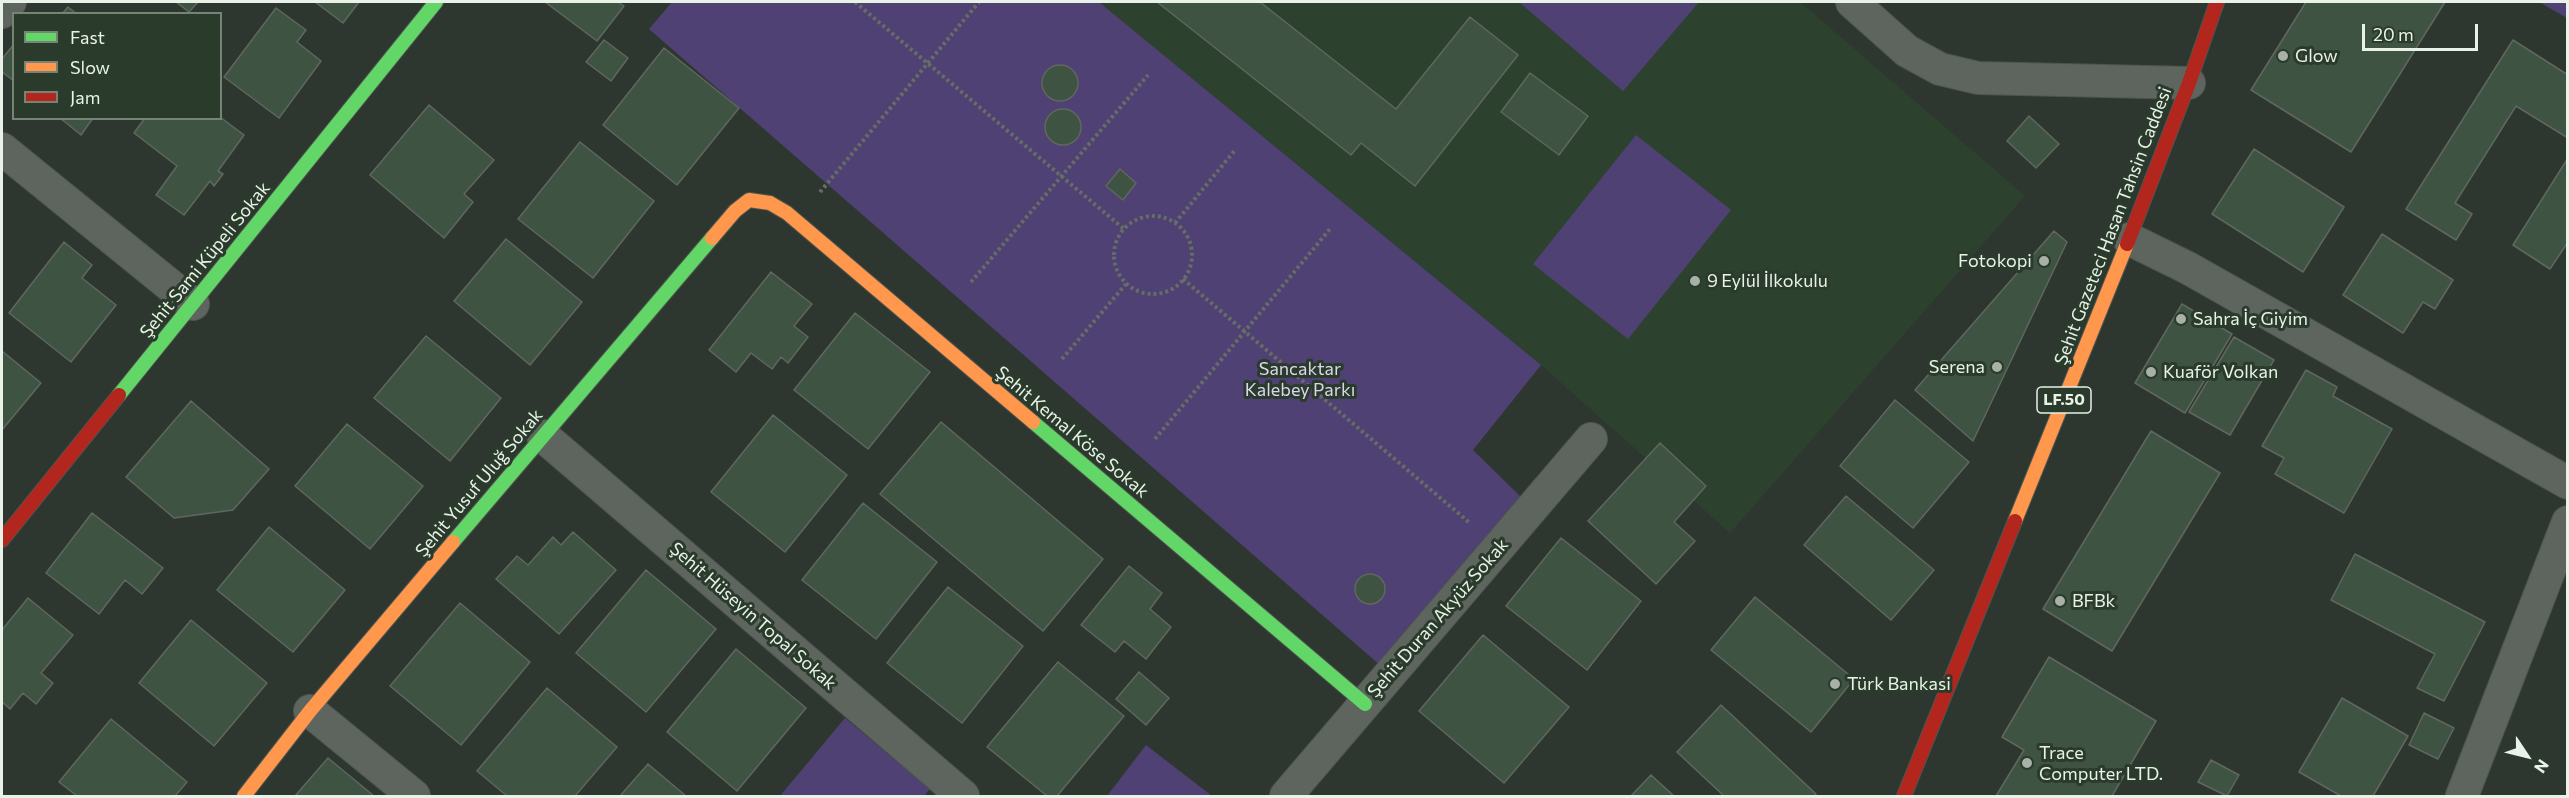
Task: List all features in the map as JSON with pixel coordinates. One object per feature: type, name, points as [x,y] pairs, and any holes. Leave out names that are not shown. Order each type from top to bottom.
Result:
[{"type":"street","points":[[2,12],[10,2]]},
{"type":"street","name":"Şehit Sami Küpeli Sokak","points":[[2,540],[436,2]]},
{"type":"street","points":[[1852,2],[1906,51],[1940,69],[1978,78],[2189,83]]},
{"type":"street","name":"Şehit Gazeteci Hasan Tahsin Caddesi","points":[[1904,796],[2128,239],[2189,83],[2217,2]]},
{"type":"street","points":[[2,149],[193,304]]},
{"type":"street","name":"Şehit Kemal Köse Sokak","points":[[750,200],[770,203],[796,221],[1365,704]]},
{"type":"street","name":"Şehit Yusuf Uluğ Sokak","points":[[243,796],[310,711],[543,436],[735,211],[750,200]]},
{"type":"street","points":[[2128,239],[2188,268],[2568,483]]},
{"type":"street","name":"Şehit Hüseyin Topal Sokak","points":[[543,436],[963,796]]},
{"type":"street","name":"Şehit Duran Akyüz Sokak","points":[[1286,796],[1591,439]]},
{"type":"street","points":[[2462,796],[2568,522]]},
{"type":"street","points":[[310,711],[414,796]]},
{"type":"path","points":[[855,2],[1124,229]]},
{"type":"path","points":[[796,221],[979,2]]},
{"type":"path","points":[[971,282],[1148,75]]},
{"type":"path","points":[[1175,224],[1236,149]]},
{"type":"path","points":[[1154,216],[1175,224],[1184,232],[1191,250],[1189,269],[1183,279],[1175,287],[1155,294],[1144,294],[1126,284],[1114,263],[1117,239],[1124,229],[1133,222],[1154,216]]},
{"type":"path","points":[[1155,439],[1330,229]]},
{"type":"path","points":[[1183,279],[1498,548]]},
{"type":"path","points":[[1062,359],[1126,284]]},
{"type":"shaded area","name":"9 Eylül İlkokulu","points":[[1099,2],[1800,2],[2025,196],[1730,533],[1541,365]]},
{"type":"green space","name":"Sancaktar Kalebey Parkı","points":[[672,2],[1099,2],[1541,365],[1473,450],[1521,497],[1381,666],[649,29]]},
{"type":"green space","points":[[1519,2],[1699,2],[1623,91]]},
{"type":"green space","points":[[2539,2],[2567,2],[2567,18]]},
{"type":"green space","points":[[1636,135],[1731,210],[1628,339],[1533,264]]},
{"type":"green space","points":[[845,718],[930,789],[924,796],[780,796]]},
{"type":"green space","points":[[1146,745],[1212,796],[1107,796]]},
{"type":"building","points":[[176,2],[198,2],[189,12]]},
{"type":"building","points":[[315,2],[359,2],[343,23]]},
{"type":"building","points":[[545,2],[618,2],[624,6],[597,41]]},
{"type":"building","points":[[1157,2],[1260,2],[1396,109],[1470,17],[1518,55],[1415,186],[1361,143],[1351,155]]},
{"type":"building","points":[[2306,2],[2445,2],[2351,152],[2251,90]]},
{"type":"building","points":[[68,7],[74,12],[64,12]]},
{"type":"building","points":[[276,8],[306,30],[297,42],[321,61],[279,118],[224,77]]},
{"type":"building","points":[[604,40],[628,58],[611,81],[586,62]]},
{"type":"building","points":[[2513,40],[2568,75],[2568,138],[2516,106],[2455,203],[2472,214],[2456,240],[2406,209]]},
{"type":"building","points":[[12,46],[12,80],[2,72],[2,59]]},
{"type":"building","points":[[664,48],[739,108],[677,185],[603,125]]},
{"type":"building","points":[[1060,65],[1073,70],[1078,83],[1073,96],[1060,101],[1047,96],[1042,83],[1047,70]]},
{"type":"building","points":[[1530,73],[1588,116],[1559,155],[1501,112]]},
{"type":"building","points":[[429,105],[494,160],[464,194],[473,202],[444,238],[370,175]]},
{"type":"building","points":[[1063,109],[1076,114],[1081,127],[1076,140],[1063,145],[1050,140],[1045,127],[1050,114]]},
{"type":"building","points":[[2029,116],[2059,144],[2036,168],[2007,141]]},
{"type":"building","points":[[222,118],[244,135],[218,171],[223,174],[214,186],[210,181],[184,215],[156,195],[177,166],[134,133],[144,120]]},
{"type":"building","points":[[62,120],[92,120],[81,135]]},
{"type":"building","points":[[580,142],[654,201],[593,278],[518,219]]},
{"type":"building","points":[[2254,149],[2344,207],[2303,272],[2212,214]]},
{"type":"building","points":[[2568,158],[2568,242],[2550,269],[2513,245]]},
{"type":"building","points":[[1120,169],[1136,183],[1123,200],[1106,186]]},
{"type":"building","points":[[2054,231],[2067,242],[1973,441],[1915,390]]},
{"type":"building","points":[[2382,234],[2453,280],[2435,309],[2423,302],[2403,333],[2343,295]]},
{"type":"building","points":[[506,239],[582,302],[530,365],[454,301]]},
{"type":"building","points":[[64,242],[92,265],[82,278],[116,305],[71,362],[9,313]]},
{"type":"building","points":[[771,272],[812,304],[794,326],[808,337],[788,363],[781,357],[772,369],[751,353],[736,372],[709,350]]},
{"type":"building","points":[[2182,304],[2232,334],[2185,413],[2135,383]]},
{"type":"building","points":[[855,313],[930,372],[868,449],[794,390]]},
{"type":"building","points":[[426,336],[501,398],[450,461],[374,398]]},
{"type":"building","points":[[2234,337],[2274,360],[2230,435],[2189,412]]},
{"type":"building","points":[[2,351],[41,383],[2,430]]},
{"type":"building","points":[[2306,370],[2337,387],[2333,396],[2392,429],[2344,513],[2275,474],[2284,458],[2262,446]]},
{"type":"building","points":[[1895,400],[1969,462],[1913,528],[1840,466]]},
{"type":"building","points":[[191,401],[269,469],[233,510],[174,518],[126,477]]},
{"type":"building","points":[[773,415],[847,475],[785,552],[711,492]]},
{"type":"building","points":[[941,422],[1103,559],[1043,631],[880,494]]},
{"type":"building","points":[[347,424],[423,486],[370,549],[295,486]]},
{"type":"building","points":[[2151,431],[2220,473],[2112,651],[2043,609]]},
{"type":"building","points":[[1660,443],[1706,486],[1674,522],[1695,541],[1656,584],[1588,521]]},
{"type":"building","points":[[1846,496],[1934,570],[1891,620],[1804,545]]},
{"type":"building","points":[[863,503],[937,562],[876,639],[802,580]]},
{"type":"building","points":[[92,513],[163,568],[142,594],[125,580],[99,614],[46,573]]},
{"type":"building","points":[[269,527],[345,590],[293,652],[217,590]]},
{"type":"building","points":[[573,532],[616,570],[559,634],[496,579],[517,556],[528,565],[553,537],[561,545]]},
{"type":"building","points":[[1561,538],[1641,601],[1587,670],[1506,606]]},
{"type":"building","points":[[2355,554],[2485,622],[2444,701],[2417,688],[2435,654],[2331,600]]},
{"type":"building","points":[[1129,566],[1162,593],[1150,609],[1171,627],[1146,659],[1124,641],[1115,652],[1081,625]]},
{"type":"building","points":[[646,570],[716,629],[646,712],[576,653]]},
{"type":"building","points":[[1370,574],[1380,579],[1385,589],[1380,599],[1370,604],[1360,599],[1355,589],[1360,579]]},
{"type":"building","points":[[948,587],[1023,646],[962,723],[887,663]]},
{"type":"building","points":[[1755,597],[1854,679],[1811,732],[1711,650]]},
{"type":"building","points":[[28,598],[73,635],[41,673],[53,683],[36,704],[23,693],[10,709],[2,702],[2,630]]},
{"type":"building","points":[[460,603],[530,662],[461,745],[390,686]]},
{"type":"building","points":[[191,620],[267,683],[214,746],[139,683]]},
{"type":"building","points":[[1483,635],[1569,707],[1504,783],[1419,711]]},
{"type":"building","points":[[736,649],[806,708],[737,791],[667,732]]},
{"type":"building","points":[[2049,657],[2156,721],[2112,796],[1996,796],[2024,750],[2002,737]]},
{"type":"building","points":[[1058,662],[1124,716],[1057,796],[1047,796],[987,747]]},
{"type":"building","points":[[1139,672],[1169,698],[1146,725],[1116,699]]},
{"type":"building","points":[[547,688],[617,747],[575,796],[507,796],[477,771]]},
{"type":"building","points":[[2342,698],[2408,736],[2373,796],[2341,796],[2299,772]]},
{"type":"building","points":[[1721,705],[1816,794],[1814,796],[1724,796],[1677,752]]},
{"type":"building","points":[[2424,713],[2454,728],[2438,759],[2409,745]]},
{"type":"building","points":[[111,719],[187,782],[175,796],[77,796],[59,782]]},
{"type":"building","points":[[328,758],[374,796],[295,796]]},
{"type":"building","points":[[2211,760],[2239,775],[2227,796],[2198,782]]},
{"type":"building","points":[[648,764],[686,796],[620,796]]},
{"type":"building","points":[[1651,775],[1674,796],[1631,796]]},
{"type":"traffic: fast","points":[[119,395],[436,2]]},
{"type":"traffic: fast","points":[[453,542],[712,238]]},
{"type":"traffic: fast","points":[[1033,422],[1365,704]]},
{"type":"traffic: slow","points":[[712,238],[735,211],[749,200],[770,203],[787,213],[1033,422]]},
{"type":"traffic: slow","points":[[2015,521],[2127,244]]},
{"type":"traffic: slow","points":[[244,796],[310,711],[453,542]]},
{"type":"traffic: jam","points":[[2127,244],[2189,83],[2217,2]]},
{"type":"traffic: jam","points":[[2,540],[119,395]]},
{"type":"traffic: jam","points":[[1904,796],[2015,521]]},
{"type":"place","name":"Glow","points":[[2283,56]]},
{"type":"place","name":"Fotokopi","points":[[2044,261]]},
{"type":"place","name":"9 Eylül İlkokulu","points":[[1695,281]]},
{"type":"place","name":"Sahra İç Giyim","points":[[2181,319]]},
{"type":"place","name":"Serena","points":[[1997,367]]},
{"type":"place","name":"Kuaför Volkan","points":[[2151,372]]},
{"type":"place","name":"BFBk","points":[[2060,601]]},
{"type":"place","name":"Türk Bankasi","points":[[1835,684]]},
{"type":"place","name":"Trace Computer LTD.","points":[[2027,763]]}]
